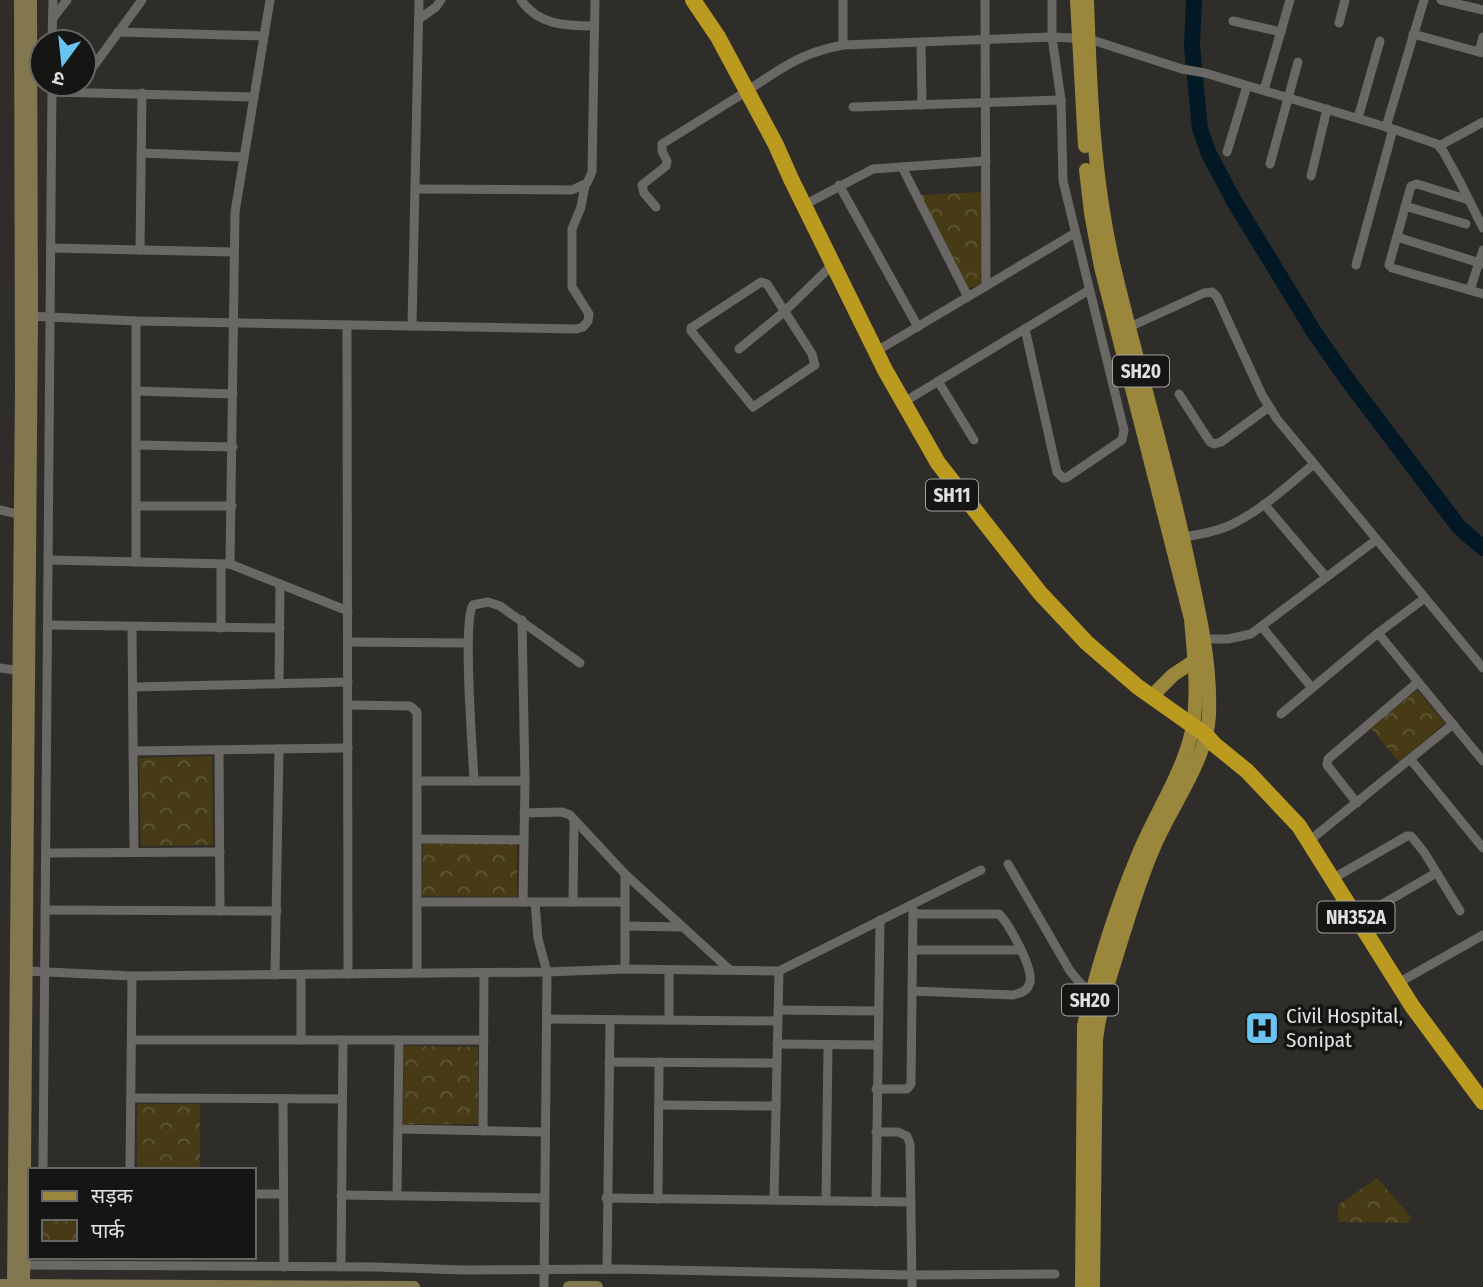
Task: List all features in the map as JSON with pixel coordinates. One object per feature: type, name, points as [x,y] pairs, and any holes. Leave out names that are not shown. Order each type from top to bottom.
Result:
[{"type":"highway","name":"SH11","points":[[682,0],[743,94]]},
{"type":"highway","name":"SH11","points":[[693,0],[718,37],[743,94],[931,467],[1034,599],[1081,648],[1133,694],[1202,735]]},
{"type":"highway","name":"SH11","points":[[780,166],[804,205],[830,267]]},
{"type":"highway","name":"SH11","points":[[882,372],[904,402],[938,463],[1040,593],[1087,642],[1202,735]]},
{"type":"highway","name":"NH352A","points":[[1202,735],[1266,791],[1299,826],[1412,1006],[1483,1102]]},
{"type":"main road","name":"SH20","points":[[1077,0],[1096,177],[1124,330],[1191,619],[1208,673],[1209,717],[1190,775],[1153,848],[1084,1026],[1082,1287]]},
{"type":"main road","name":"SH20","points":[[1083,38],[1087,0]]},
{"type":"main road","name":"SH20","points":[[1124,330],[1184,537],[1198,639],[1195,661],[1202,735]]},
{"type":"main road","points":[[1152,696],[1173,675],[1195,661]]},
{"type":"main road","name":"SH20","points":[[1093,1287],[1097,996]]},
{"type":"street","points":[[20,0],[27,316]]},
{"type":"street","points":[[15,1286],[31,0]]},
{"type":"street","points":[[52,28],[53,0]]},
{"type":"street","points":[[52,18],[67,0]]},
{"type":"street","points":[[98,60],[142,0]]},
{"type":"street","points":[[220,628],[232,506],[235,212],[270,0]]},
{"type":"street","points":[[412,326],[419,0]]},
{"type":"street","points":[[419,19],[441,0]]},
{"type":"street","points":[[522,0],[533,12],[551,22],[568,26],[593,26]]},
{"type":"street","points":[[27,316],[347,326],[583,327],[589,314],[572,287],[571,235],[573,224],[582,207],[585,185],[592,172],[595,0]]},
{"type":"street","points":[[843,0],[843,46]]},
{"type":"street","points":[[985,0],[986,286]]},
{"type":"street","points":[[1025,329],[1057,472],[1062,478],[1066,478],[1122,440],[1124,435],[1063,181],[1060,100],[1052,37],[1052,0]]},
{"type":"street","points":[[1264,90],[1290,0]]},
{"type":"street","points":[[1339,23],[1345,0]]},
{"type":"street","points":[[1356,265],[1413,34],[1424,0]]},
{"type":"street","points":[[1441,0],[1483,10]]},
{"type":"street","points":[[1233,21],[1281,32]]},
{"type":"street","points":[[118,32],[263,36]]},
{"type":"street","points":[[1413,34],[1481,52],[1483,37]]},
{"type":"street","points":[[656,207],[644,193],[642,185],[667,164],[662,144],[799,58],[821,49],[843,46],[1052,37],[1083,38],[1358,118],[1439,146],[1480,216],[1483,228]]},
{"type":"street","points":[[1358,118],[1380,41]]},
{"type":"street","points":[[921,43],[922,105]]},
{"type":"street","points":[[1270,164],[1298,62]]},
{"type":"street","points":[[1227,152],[1247,86]]},
{"type":"street","points":[[98,89],[253,97]]},
{"type":"street","points":[[140,250],[142,93]]},
{"type":"street","points":[[43,1168],[52,98]]},
{"type":"street","points":[[853,107],[1060,100]]},
{"type":"street","points":[[1311,176],[1327,109]]},
{"type":"street","points":[[1439,146],[1483,122]]},
{"type":"street","points":[[141,153],[244,157]]},
{"type":"street","points":[[804,205],[839,184],[873,169],[986,161]]},
{"type":"street","points":[[902,167],[968,297]]},
{"type":"street","points":[[839,184],[918,327]]},
{"type":"street","points":[[1469,200],[1414,184],[1409,188],[1389,263],[1390,267],[1483,294]]},
{"type":"street","points":[[416,189],[572,190],[585,185]]},
{"type":"street","points":[[1405,206],[1466,224]]},
{"type":"street","points":[[873,354],[1075,233]]},
{"type":"street","points":[[1397,237],[1481,263]]},
{"type":"street","points":[[51,248],[233,252]]},
{"type":"street","points":[[1469,290],[1481,263],[1483,250]]},
{"type":"street","points":[[739,349],[784,312],[830,267]]},
{"type":"street","points":[[761,282],[767,284],[784,312],[811,354],[815,365],[752,407],[691,328],[761,282]]},
{"type":"street","points":[[904,402],[1090,290]]},
{"type":"street","points":[[1124,330],[1203,293],[1212,292],[1269,407],[1483,668]]},
{"type":"street","points":[[136,321],[136,562]]},
{"type":"street","points":[[347,326],[348,974]]},
{"type":"street","points":[[938,382],[974,440]]},
{"type":"street","points":[[136,391],[233,394]]},
{"type":"street","points":[[1178,394],[1214,444],[1221,442],[1269,407]]},
{"type":"street","points":[[136,445],[233,447]]},
{"type":"street","points":[[1184,537],[1225,527],[1264,504],[1314,464]]},
{"type":"street","points":[[1264,504],[1326,577]]},
{"type":"street","points":[[136,506],[232,506]]},
{"type":"street","points":[[0,510],[25,516]]},
{"type":"street","points":[[1198,639],[1240,638],[1262,627],[1376,540]]},
{"type":"street","points":[[48,560],[225,564],[348,611]]},
{"type":"street","points":[[279,684],[280,584]]},
{"type":"street","points":[[1281,714],[1378,633],[1425,598]]},
{"type":"street","points":[[474,781],[468,643],[469,615],[473,605],[488,602],[500,606],[580,663]]},
{"type":"street","points":[[522,620],[525,781],[523,902]]},
{"type":"street","points":[[48,625],[279,628]]},
{"type":"street","points":[[132,626],[134,852]]},
{"type":"street","points":[[1262,627],[1312,688]]},
{"type":"street","points":[[1378,633],[1483,761]]},
{"type":"street","points":[[348,642],[468,643]]},
{"type":"street","points":[[0,668],[23,671]]},
{"type":"street","points":[[15,1286],[24,1265],[27,971],[23,671]]},
{"type":"street","points":[[133,687],[348,682]]},
{"type":"street","points":[[1357,803],[1327,765],[1328,758],[1418,682]]},
{"type":"street","points":[[348,705],[410,706],[417,712],[416,973]]},
{"type":"street","points":[[1309,841],[1453,724]]},
{"type":"street","points":[[133,751],[348,748]]},
{"type":"street","points":[[275,975],[279,749]]},
{"type":"street","points":[[219,750],[220,911]]},
{"type":"street","points":[[1411,760],[1483,848]]},
{"type":"street","points":[[417,781],[525,781]]},
{"type":"street","points":[[524,813],[562,812],[570,815],[625,874],[730,970]]},
{"type":"street","points":[[573,902],[574,820]]},
{"type":"street","points":[[1332,879],[1407,836],[1414,838],[1460,911]]},
{"type":"street","points":[[417,839],[524,841]]},
{"type":"street","points":[[46,853],[220,852]]},
{"type":"street","points":[[1008,864],[1070,971],[1097,996]]},
{"type":"street","points":[[27,971],[132,976],[625,969],[779,971],[981,870]]},
{"type":"street","points":[[1357,919],[1436,873]]},
{"type":"street","points":[[625,874],[625,969]]},
{"type":"street","points":[[416,902],[625,902]]},
{"type":"street","points":[[535,902],[538,939],[547,972],[544,1287]]},
{"type":"street","points":[[876,1089],[910,1087],[913,903]]},
{"type":"street","points":[[46,910],[276,911]]},
{"type":"street","points":[[912,991],[1013,995],[1025,992],[1030,982],[1030,972],[1021,950],[999,914],[913,914]]},
{"type":"street","points":[[876,1202],[880,920]]},
{"type":"street","points":[[625,926],[682,927]]},
{"type":"street","points":[[1398,983],[1483,935]]},
{"type":"street","points":[[913,950],[1021,950]]},
{"type":"street","points":[[669,970],[669,1020]]},
{"type":"street","points":[[774,1200],[779,971]]},
{"type":"street","points":[[483,1131],[484,973]]},
{"type":"street","points":[[301,975],[301,1040]]},
{"type":"street","points":[[130,1168],[132,976]]},
{"type":"street","points":[[778,1010],[878,1011]]},
{"type":"street","points":[[547,1019],[778,1021]]},
{"type":"street","points":[[607,1269],[610,1020]]},
{"type":"street","points":[[132,1040],[484,1040]]},
{"type":"street","points":[[341,1267],[343,1040]]},
{"type":"street","points":[[397,1195],[399,1040]]},
{"type":"street","points":[[777,1044],[877,1045]]},
{"type":"street","points":[[826,1201],[828,1045]]},
{"type":"street","points":[[609,1062],[777,1063]]},
{"type":"street","points":[[658,1199],[659,1062]]},
{"type":"street","points":[[131,1098],[342,1099]]},
{"type":"street","points":[[283,1099],[284,1267]]},
{"type":"street","points":[[659,1105],[776,1106]]},
{"type":"street","points":[[398,1129],[545,1132]]},
{"type":"street","points":[[876,1132],[898,1132],[907,1136],[910,1144],[912,1287]]},
{"type":"street","points":[[256,1194],[283,1194]]},
{"type":"street","points":[[341,1195],[544,1198]]},
{"type":"street","points":[[606,1198],[911,1202]]},
{"type":"street","points":[[24,1265],[42,1262],[130,1262],[284,1267],[1055,1275]]},
{"type":"street","points":[[15,1286],[414,1287]]},
{"type":"street","points":[[569,1287],[597,1287]]},
{"type":"green space","points":[[982,192],[982,283],[968,289],[921,195]]},
{"type":"green space","points":[[1417,690],[1445,723],[1399,762],[1371,728]]},
{"type":"green space","points":[[212,756],[213,845],[141,846],[139,758]]},
{"type":"green space","points":[[423,844],[517,844],[517,897],[422,896]]},
{"type":"green space","points":[[404,1046],[478,1047],[478,1124],[403,1124]]},
{"type":"green space","points":[[137,1104],[200,1104],[200,1168],[137,1168]]},
{"type":"green space","points":[[1377,1178],[1411,1217],[1408,1223],[1338,1222],[1338,1205]]},
{"type":"waterway","points":[[1194,0],[1192,46],[1200,129],[1209,154],[1234,201],[1314,332],[1459,527],[1483,548]]},
{"type":"place","name":"Civil Hospital, Sonipat","points":[[1262,1028]]}]
